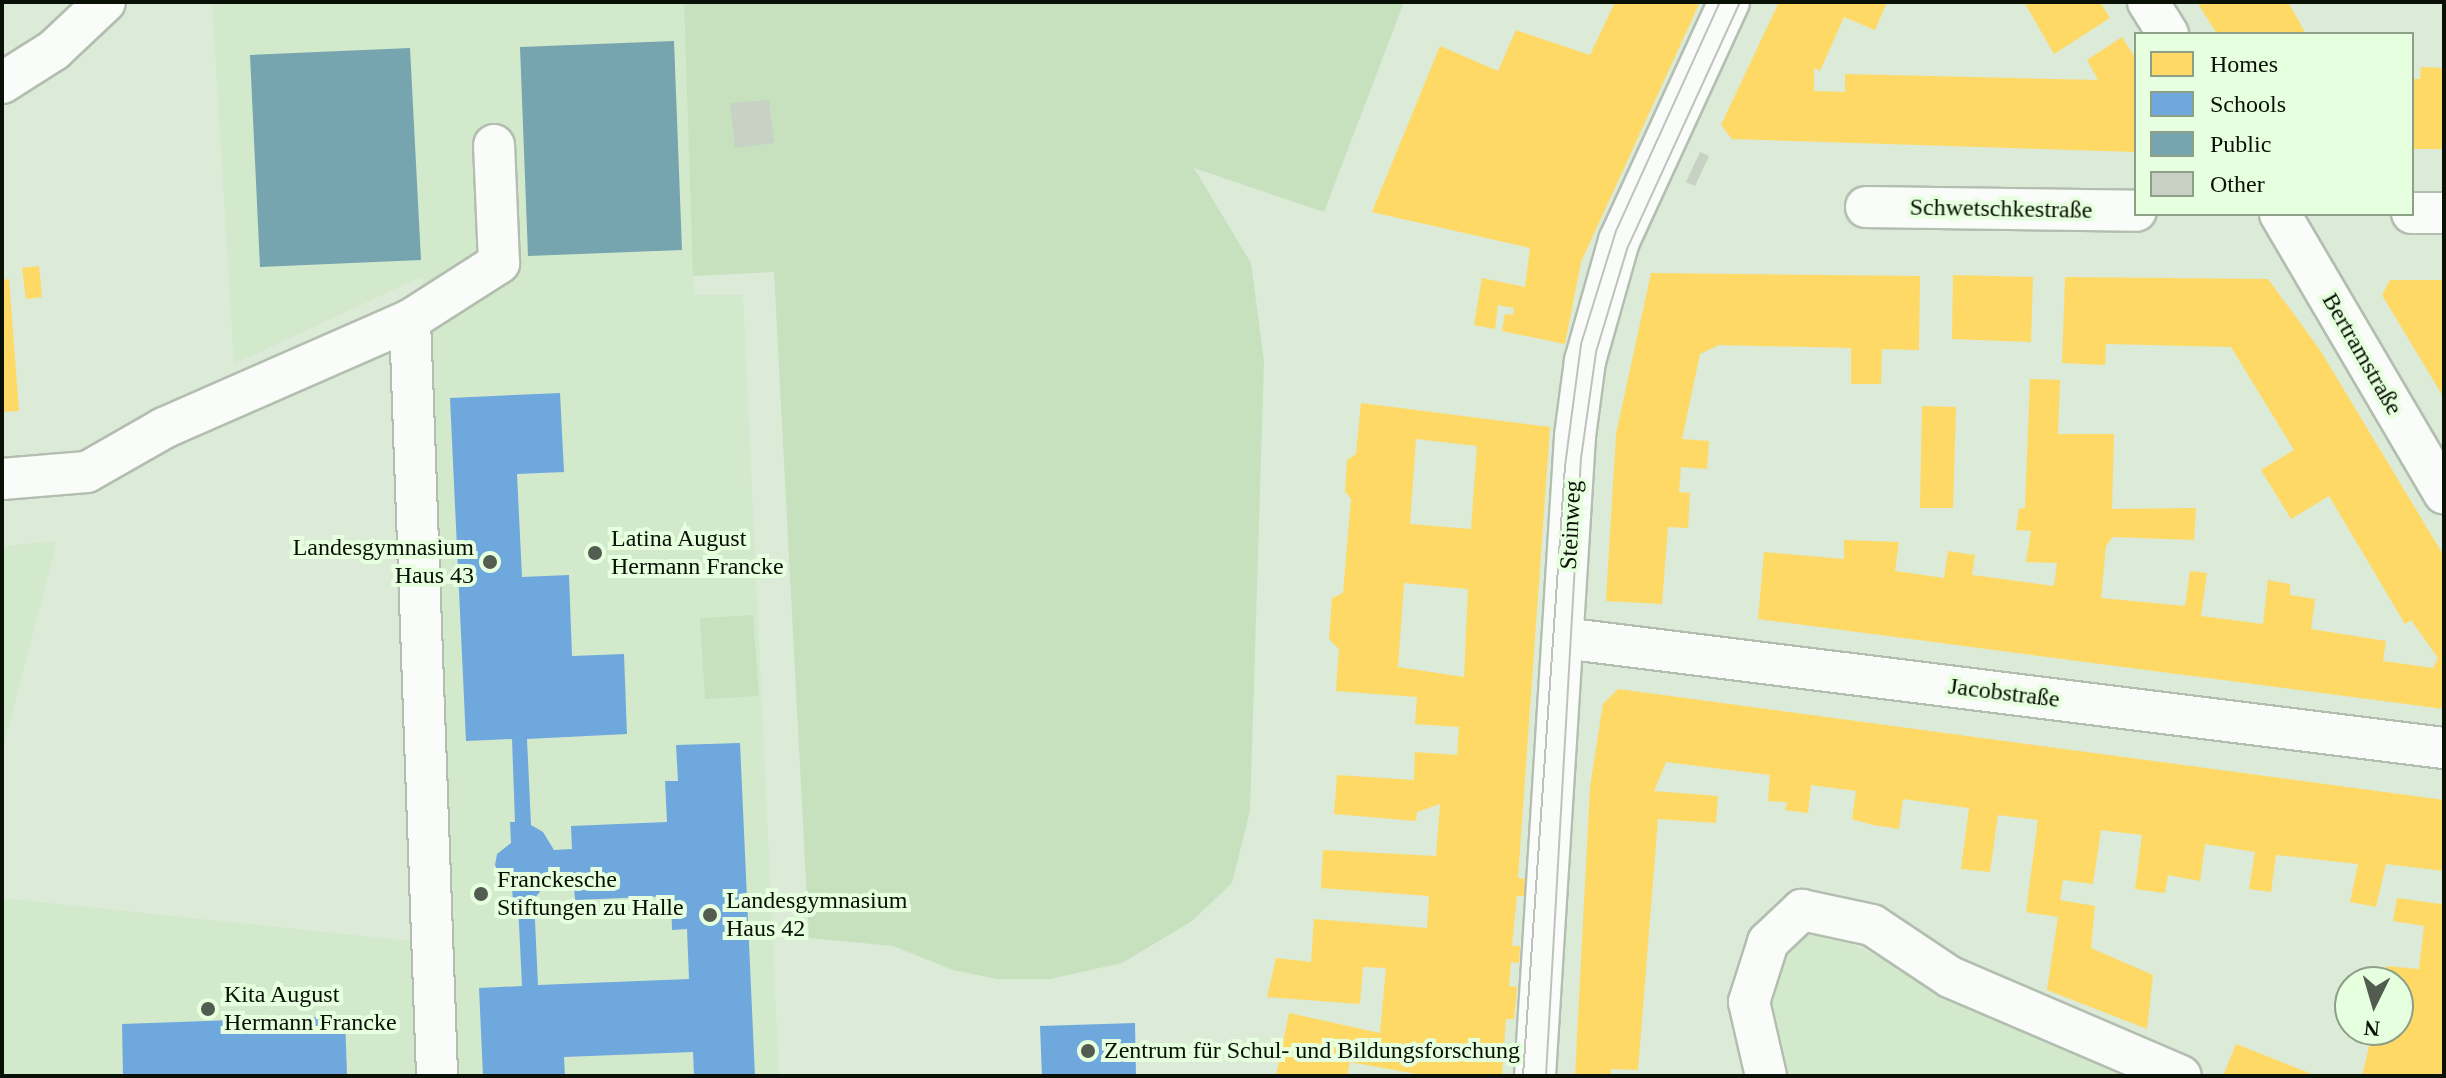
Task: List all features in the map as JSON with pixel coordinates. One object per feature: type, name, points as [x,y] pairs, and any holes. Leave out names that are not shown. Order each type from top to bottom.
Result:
[{"type":"street","points":[[2,83],[54,50],[105,2]]},
{"type":"street","name":"Steinweg","points":[[1535,1076],[1575,436],[1597,302],[1619,241],[1729,2]]},
{"type":"street","points":[[2148,2],[2167,32]]},
{"type":"street","points":[[11,478],[87,472],[164,428],[410,320],[499,263],[494,145]]},
{"type":"street","name":"Schwetschkestraße","points":[[1866,207],[2134,211]]},
{"type":"street","points":[[2414,213],[2444,213]]},
{"type":"street","name":"Bertramstraße","points":[[2281,216],[2444,493]]},
{"type":"street","points":[[410,320],[437,1076]]},
{"type":"street","name":"Jacobstraße","points":[[1563,638],[2444,748]]},
{"type":"street","points":[[1759,1075],[1749,1002],[1768,942],[1802,910],[1872,925],[1950,977],[2181,1076]]},
{"type":"shaded area","name":"Latina August Hermann Francke","points":[[212,2],[684,2],[694,295],[743,295],[779,1076],[456,1076],[423,276],[234,364]]},
{"type":"shaded area","points":[[684,2],[1404,2],[1324,212],[1194,168],[1251,263],[1264,361],[1250,811],[1232,883],[1192,921],[1122,963],[1050,979],[997,979],[953,970],[893,946],[809,938],[774,272],[693,276]]},
{"type":"shaded area","points":[[57,541],[6,737],[2,753],[2,546]]},
{"type":"shaded area","points":[[753,615],[759,696],[705,699],[700,618]]},
{"type":"shaded area","name":"Kita August Hermann Francke","points":[[2,898],[410,941],[416,1076],[2,1076]]},
{"type":"shaded area","points":[[1804,930],[1830,934],[2125,1076],[1781,1076],[1764,1036],[1784,940]]},
{"type":"building: Homes","points":[[1615,2],[1700,2],[1581,262],[1565,344],[1502,331],[1505,314],[1513,315],[1514,308],[1498,305],[1495,329],[1474,325],[1482,278],[1525,287],[1530,248],[1372,212],[1440,46],[1498,71],[1516,30],[1590,55]]},
{"type":"building: Homes","points":[[1779,2],[1887,2],[1875,30],[1844,17],[1820,71],[1814,68],[1814,91],[1845,92],[1845,74],[2098,80],[2087,60],[2122,37],[2134,56],[2134,152],[1732,139],[1721,125]]},
{"type":"building: Homes","points":[[2024,2],[2100,2],[2110,18],[2054,54]]},
{"type":"building: Homes","points":[[2197,2],[2288,2],[2305,32],[2216,32]]},
{"type":"building: Homes","points":[[2421,67],[2444,68],[2444,149],[2414,149],[2414,79],[2420,79]]},
{"type":"building: Homes","points":[[39,266],[42,297],[26,299],[22,268]]},
{"type":"building: Homes","points":[[1651,273],[1920,276],[1919,350],[1882,349],[1881,384],[1851,384],[1851,348],[1719,345],[1700,354],[1682,439],[1709,441],[1707,469],[1681,467],[1679,492],[1690,493],[1688,528],[1668,527],[1662,604],[1606,601],[1616,434]]},
{"type":"building: Homes","points":[[1953,275],[2033,277],[2031,342],[1952,339]]},
{"type":"building: Homes","points":[[2065,277],[2268,279],[2320,350],[2444,556],[2444,709],[1758,619],[1764,552],[1844,559],[1844,540],[1899,542],[1895,571],[1944,578],[1948,551],[1975,555],[1972,575],[2054,586],[2057,563],[2026,562],[2031,531],[2016,530],[2019,509],[2025,508],[2030,379],[2060,380],[2058,434],[2114,434],[2112,509],[2196,508],[2194,540],[2113,537],[2106,546],[2101,598],[2185,606],[2190,571],[2207,573],[2201,616],[2263,624],[2268,580],[2290,584],[2290,595],[2315,599],[2311,629],[2386,641],[2383,661],[2433,668],[2438,658],[2411,620],[2405,624],[2329,496],[2291,519],[2261,470],[2294,450],[2231,347],[2106,344],[2105,365],[2062,363]]},
{"type":"building: Homes","points":[[9,279],[19,411],[2,412],[2,280]]},
{"type":"building: Homes","points":[[2390,280],[2444,280],[2444,398],[2382,295]]},
{"type":"building: Homes","points":[[1361,403],[1550,427],[1518,878],[1526,879],[1524,896],[1517,896],[1512,946],[1520,946],[1519,963],[1511,962],[1509,986],[1517,987],[1514,1019],[1506,1019],[1502,1076],[1427,1076],[1350,1062],[1347,1076],[1276,1076],[1289,1013],[1380,1033],[1386,968],[1363,967],[1360,1004],[1267,997],[1276,958],[1311,962],[1314,919],[1427,928],[1429,896],[1321,888],[1323,850],[1436,856],[1440,804],[1417,812],[1416,821],[1334,814],[1337,775],[1414,780],[1415,752],[1457,755],[1459,727],[1415,724],[1417,697],[1336,691],[1339,649],[1329,639],[1332,598],[1343,593],[1351,499],[1345,491],[1347,460],[1356,454]],"holes":[[[1416,439],[1477,446],[1471,529],[1410,524]],[[1404,583],[1468,589],[1464,677],[1398,667]]]},
{"type":"building: Homes","points":[[1922,406],[1956,407],[1953,508],[1920,508]]},
{"type":"building: Homes","points":[[1618,689],[2444,800],[2444,871],[2386,864],[2376,907],[2350,902],[2358,864],[2276,855],[2271,892],[2249,889],[2255,852],[2205,844],[2200,881],[2168,875],[2165,893],[2135,889],[2142,835],[2101,830],[2093,884],[2063,880],[2060,900],[2095,906],[2091,948],[2153,975],[2147,1029],[2047,990],[2058,917],[2026,912],[2038,820],[1998,815],[1990,872],[1961,869],[1969,808],[1903,799],[1899,829],[1852,819],[1856,791],[1811,785],[1808,813],[1785,810],[1787,802],[1768,801],[1770,775],[1666,762],[1654,791],[1718,796],[1716,823],[1658,819],[1638,1070],[1611,1069],[1611,1076],[1575,1076],[1590,787],[1603,704]]},
{"type":"building: Homes","points":[[2397,898],[2441,904],[2444,898],[2444,1076],[2362,1076],[2369,1046],[2414,1046],[2414,969],[2419,969],[2424,926],[2393,921]]},
{"type":"building: Homes","points":[[2236,1044],[2317,1076],[2223,1076]]},
{"type":"building: Schools","points":[[560,393],[564,472],[517,474],[522,577],[569,575],[572,656],[624,654],[627,734],[527,739],[531,825],[543,832],[554,850],[572,849],[571,826],[667,822],[665,781],[678,781],[676,745],[740,743],[755,1076],[694,1076],[693,1052],[564,1057],[565,1076],[483,1076],[479,988],[522,986],[518,904],[513,904],[512,885],[502,880],[495,865],[497,854],[511,843],[510,822],[515,822],[512,739],[466,741],[450,398]],"holes":[[[573,872],[575,900],[671,896],[672,930],[687,929],[689,979],[538,985],[534,899],[555,873]]]},
{"type":"building: Schools","points":[[345,1016],[347,1076],[123,1076],[122,1024]]},
{"type":"building: Schools","name":"Zentrum für Schul- und Bildungsforschung","points":[[1135,1023],[1136,1076],[1042,1076],[1040,1026]]},
{"type":"building: Public","points":[[674,41],[682,250],[528,256],[520,47]]},
{"type":"building: Public","points":[[410,48],[421,260],[260,267],[250,55]]},
{"type":"building: Other","points":[[769,100],[774,143],[735,148],[730,103]]},
{"type":"building: Other","points":[[1700,152],[1709,156],[1695,186],[1686,182]]},
{"type":"tram line","points":[[1523,1076],[1565,466],[1581,344],[1616,231],[1720,2]]},
{"type":"tram line","points":[[1546,1076],[1581,458],[1596,352],[1627,249],[1740,2]]},
{"type":"place","name":"Latina August Hermann Francke","points":[[595,553]]},
{"type":"place","name":"Landesgymnasium Haus 43","points":[[490,562]]},
{"type":"place","name":"Franckesche Stiftungen zu Halle","points":[[481,894]]},
{"type":"place","name":"Landesgymnasium Haus 42","points":[[710,915]]},
{"type":"place","name":"Kita August Hermann Francke","points":[[208,1009]]},
{"type":"place","name":"Zentrum für Schul- und Bildungsforschung","points":[[1088,1051]]}]
